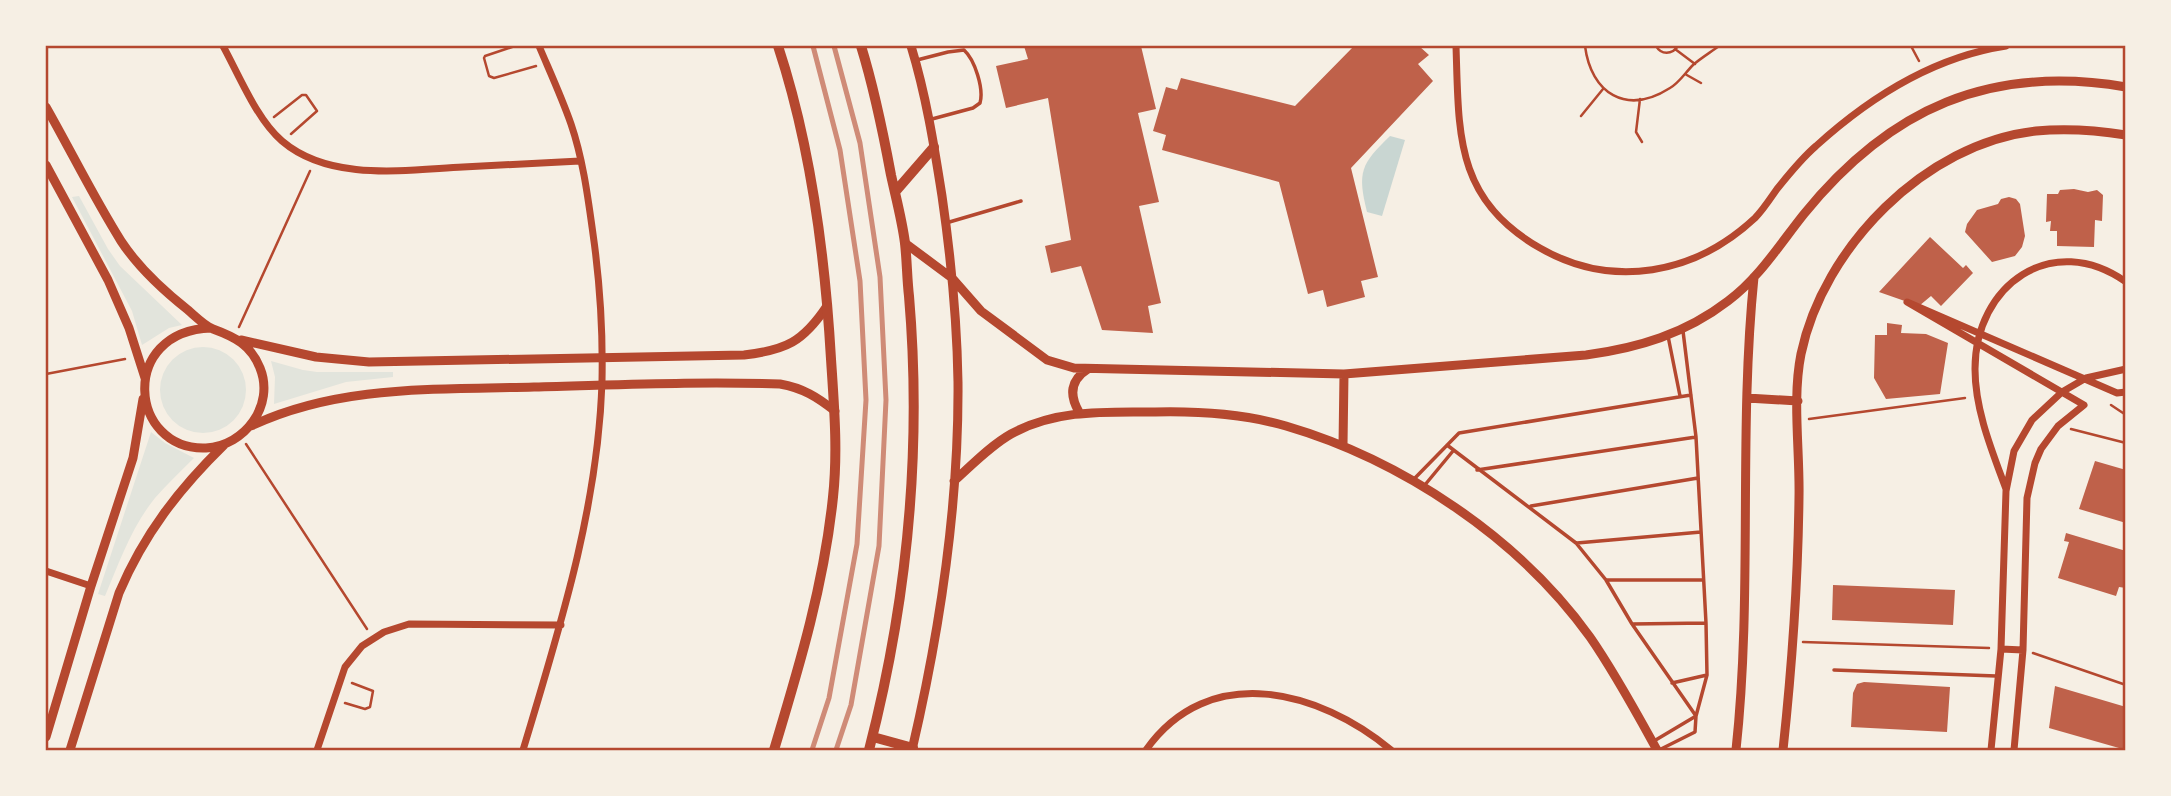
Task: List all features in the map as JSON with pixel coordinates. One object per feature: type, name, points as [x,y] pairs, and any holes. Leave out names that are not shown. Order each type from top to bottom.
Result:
[{"type":"main road","points":[[774,751],[805,648],[819,590],[833,497],[835,411],[827,306],[807,158],[778,46]]},
{"type":"main road","points":[[861,46],[880,121],[905,243],[914,366],[914,457],[905,550],[891,645],[869,751]]},
{"type":"main road","points":[[895,192],[934,147]]},
{"type":"main road","points":[[873,737],[915,750]]},
{"type":"street","points":[[223,46],[266,124],[282,141],[316,159],[338,166],[384,171],[580,161]]},
{"type":"street","points":[[523,751],[561,625],[588,504],[602,385],[596,257],[580,161],[571,125],[539,46]]},
{"type":"street","points":[[911,46],[930,119],[946,223],[958,382],[954,481],[942,594],[915,750]]},
{"type":"street","points":[[1456,46],[1462,151],[1476,186],[1497,215],[1524,239],[1556,257],[1591,268],[1627,272],[1663,269],[1698,258],[1729,240],[1757,216],[1814,148],[1854,113],[1923,70],[2006,46]]},
{"type":"street","points":[[905,243],[952,278],[981,312],[1047,360],[1074,368],[1344,374],[1586,355],[1624,350],[1668,336],[1729,301],[1754,277],[1840,174],[1874,143],[1912,118],[1953,99],[1997,86],[2053,80],[2087,81],[2126,87]]},
{"type":"street","points":[[46,107],[122,243],[163,289],[211,328],[290,352],[369,362],[744,355],[784,347],[797,340],[809,331],[827,306]]},
{"type":"street","points":[[1783,751],[1793,641],[1801,357],[1811,315],[1830,275],[1849,249],[1894,199],[1934,167],[1982,144],[2034,131],[2088,129],[2126,135]]},
{"type":"street","points":[[46,165],[108,280],[145,378]]},
{"type":"street","points":[[2006,491],[1982,418],[1975,368],[1983,323],[1996,298],[2017,278],[2043,265],[2067,261],[2092,264],[2126,282]]},
{"type":"street","points":[[1736,751],[1745,625],[1746,398],[1754,277]]},
{"type":"street","points":[[2014,751],[2023,650],[2027,498],[2035,463],[2045,443],[2058,426],[2084,405],[1907,302],[2118,393],[2126,392]]},
{"type":"street","points":[[46,737],[133,458],[145,378],[151,361],[162,346],[176,335],[193,329],[211,328]]},
{"type":"street","points":[[144,391],[148,409],[157,426],[171,438],[188,446],[206,448],[225,444],[241,436],[260,410],[264,390],[261,371],[253,353],[237,338]]},
{"type":"street","points":[[1079,412],[1071,394],[1073,383],[1088,369]]},
{"type":"street","points":[[1991,751],[2001,649],[2006,491],[2009,471],[2019,441],[2032,420],[2050,401],[2087,377],[2126,369]]},
{"type":"street","points":[[1343,445],[1344,374]]},
{"type":"street","points":[[249,427],[320,401],[369,393],[602,385],[780,384],[816,396],[835,411]]},
{"type":"street","points":[[1746,398],[1798,401]]},
{"type":"street","points":[[954,481],[1010,435],[1039,421],[1079,412],[1184,411],[1232,416],[1284,426],[1343,445],[1412,480],[1486,529],[1541,579],[1589,635],[1656,748]]},
{"type":"street","points":[[70,751],[119,593],[142,545],[172,500],[225,444]]},
{"type":"street","points":[[46,571],[91,586]]},
{"type":"street","points":[[317,751],[339,679],[352,656],[384,632],[409,624],[561,625]]},
{"type":"street","points":[[2001,649],[2023,650]]},
{"type":"street","points":[[1146,751],[1163,729],[1191,710],[1222,697],[1255,692],[1306,701],[1356,724],[1391,751]]},
{"type":"street","points":[[768,751],[780,732]]},
{"type":"lane","points":[[915,61],[964,50],[970,56],[982,94],[980,103],[973,108],[930,119]]},
{"type":"lane","points":[[946,223],[1021,201]]},
{"type":"lane","points":[[1656,748],[1695,732],[1696,716],[1707,676],[1696,436],[1683,329]]},
{"type":"lane","points":[[1668,336],[1680,396]]},
{"type":"lane","points":[[1412,480],[1459,433],[1691,394]]},
{"type":"lane","points":[[1478,470],[1696,436]]},
{"type":"lane","points":[[1447,445],[1576,543],[1606,580],[1671,683],[1696,716]]},
{"type":"lane","points":[[1423,487],[1453,450]]},
{"type":"lane","points":[[1530,506],[1698,478]]},
{"type":"lane","points":[[1576,543],[1700,532]]},
{"type":"lane","points":[[1606,580],[1703,580]]},
{"type":"lane","points":[[1632,624],[1706,624]]},
{"type":"lane","points":[[1834,670],[1998,676]]},
{"type":"lane","points":[[1671,683],[1707,676]]},
{"type":"lane","points":[[1656,748],[1696,716]]},
{"type":"path","points":[[515,46],[485,55],[489,76],[494,78],[546,63]]},
{"type":"path","points":[[1584,46],[1592,76],[1603,89],[1620,98],[1640,99],[1670,88],[1719,46]]},
{"type":"path","points":[[1656,46],[1666,53],[1676,47],[1695,64]]},
{"type":"path","points":[[1911,46],[1923,70]]},
{"type":"path","points":[[1685,74],[1701,83]]},
{"type":"path","points":[[1581,116],[1603,89]]},
{"type":"path","points":[[266,124],[302,95],[306,95],[317,111],[282,141]]},
{"type":"path","points":[[1640,99],[1636,132],[1642,142]]},
{"type":"path","points":[[237,338],[316,159]]},
{"type":"path","points":[[46,374],[138,356]]},
{"type":"path","points":[[1798,420],[1977,396]]},
{"type":"path","points":[[2058,426],[2126,443]]},
{"type":"path","points":[[241,436],[373,638]]},
{"type":"path","points":[[1793,641],[2001,649]]},
{"type":"path","points":[[2023,650],[2126,685]]},
{"type":"path","points":[[333,699],[365,709],[370,708],[374,693],[372,689],[339,679]]},
{"type":"shaded area","points":[[1390,136],[1405,140],[1382,216],[1367,212],[1362,178],[1367,162]]},
{"type":"shaded area","points":[[79,196],[120,266],[182,325],[169,328],[142,345],[132,311],[72,197]]},
{"type":"shaded area","points":[[203,347],[219,351],[233,360],[242,374],[246,390],[242,406],[233,420],[219,429],[203,433],[187,429],[173,420],[164,406],[160,390],[164,374],[173,360],[187,351]]},
{"type":"shaded area","points":[[271,361],[317,372],[393,372],[393,377],[346,382],[274,404],[275,377]]},
{"type":"shaded area","points":[[151,432],[165,443],[194,458],[155,498],[139,520],[105,596],[98,594]]},
{"type":"building","points":[[1024,46],[1141,46],[1156,109],[1138,113],[1159,202],[1139,206],[1161,303],[1148,306],[1153,333],[1102,330],[1081,266],[1051,273],[1045,246],[1071,240],[1048,98],[1006,108],[996,66],[1028,59]]},
{"type":"building","points":[[1354,46],[1419,46],[1429,55],[1418,64],[1433,81],[1351,168],[1378,277],[1361,281],[1365,297],[1327,307],[1323,290],[1308,294],[1279,182],[1162,150],[1166,135],[1153,131],[1166,87],[1177,90],[1181,78],[1295,106]]},
{"type":"building","points":[[2074,189],[2088,192],[2097,190],[2103,195],[2102,221],[2095,220],[2094,247],[2057,246],[2057,231],[2050,231],[2051,221],[2046,222],[2047,194]]},
{"type":"building","points":[[2009,197],[2020,204],[2025,236],[2022,247],[2015,256],[1992,262],[1965,232],[1967,224],[1977,210],[1998,204],[2001,199]]},
{"type":"building","points":[[1930,237],[1963,268],[1966,265],[1973,273],[1941,306],[1931,296],[1919,306],[1879,292]]},
{"type":"building","points":[[1887,323],[1902,325],[1901,333],[1926,334],[1948,343],[1940,394],[1886,399],[1874,378],[1875,335],[1887,335]]},
{"type":"building","points":[[2095,461],[2126,470],[2126,523],[2079,509]]},
{"type":"building","points":[[2066,533],[2126,551],[2126,588],[2119,587],[2116,596],[2058,578],[2069,542],[2064,541]]},
{"type":"building","points":[[1833,585],[1955,590],[1953,625],[1832,620]]},
{"type":"building","points":[[1864,682],[1950,687],[1947,732],[1851,727],[1853,693],[1857,684]]},
{"type":"building","points":[[2055,686],[2126,707],[2126,750],[2049,728]]},
{"type":"railway","points":[[812,750],[829,698],[857,544],[866,400],[860,281],[840,150],[813,46]]},
{"type":"railway","points":[[834,46],[860,143],[880,277],[886,400],[879,546],[851,705],[836,750]]}]
